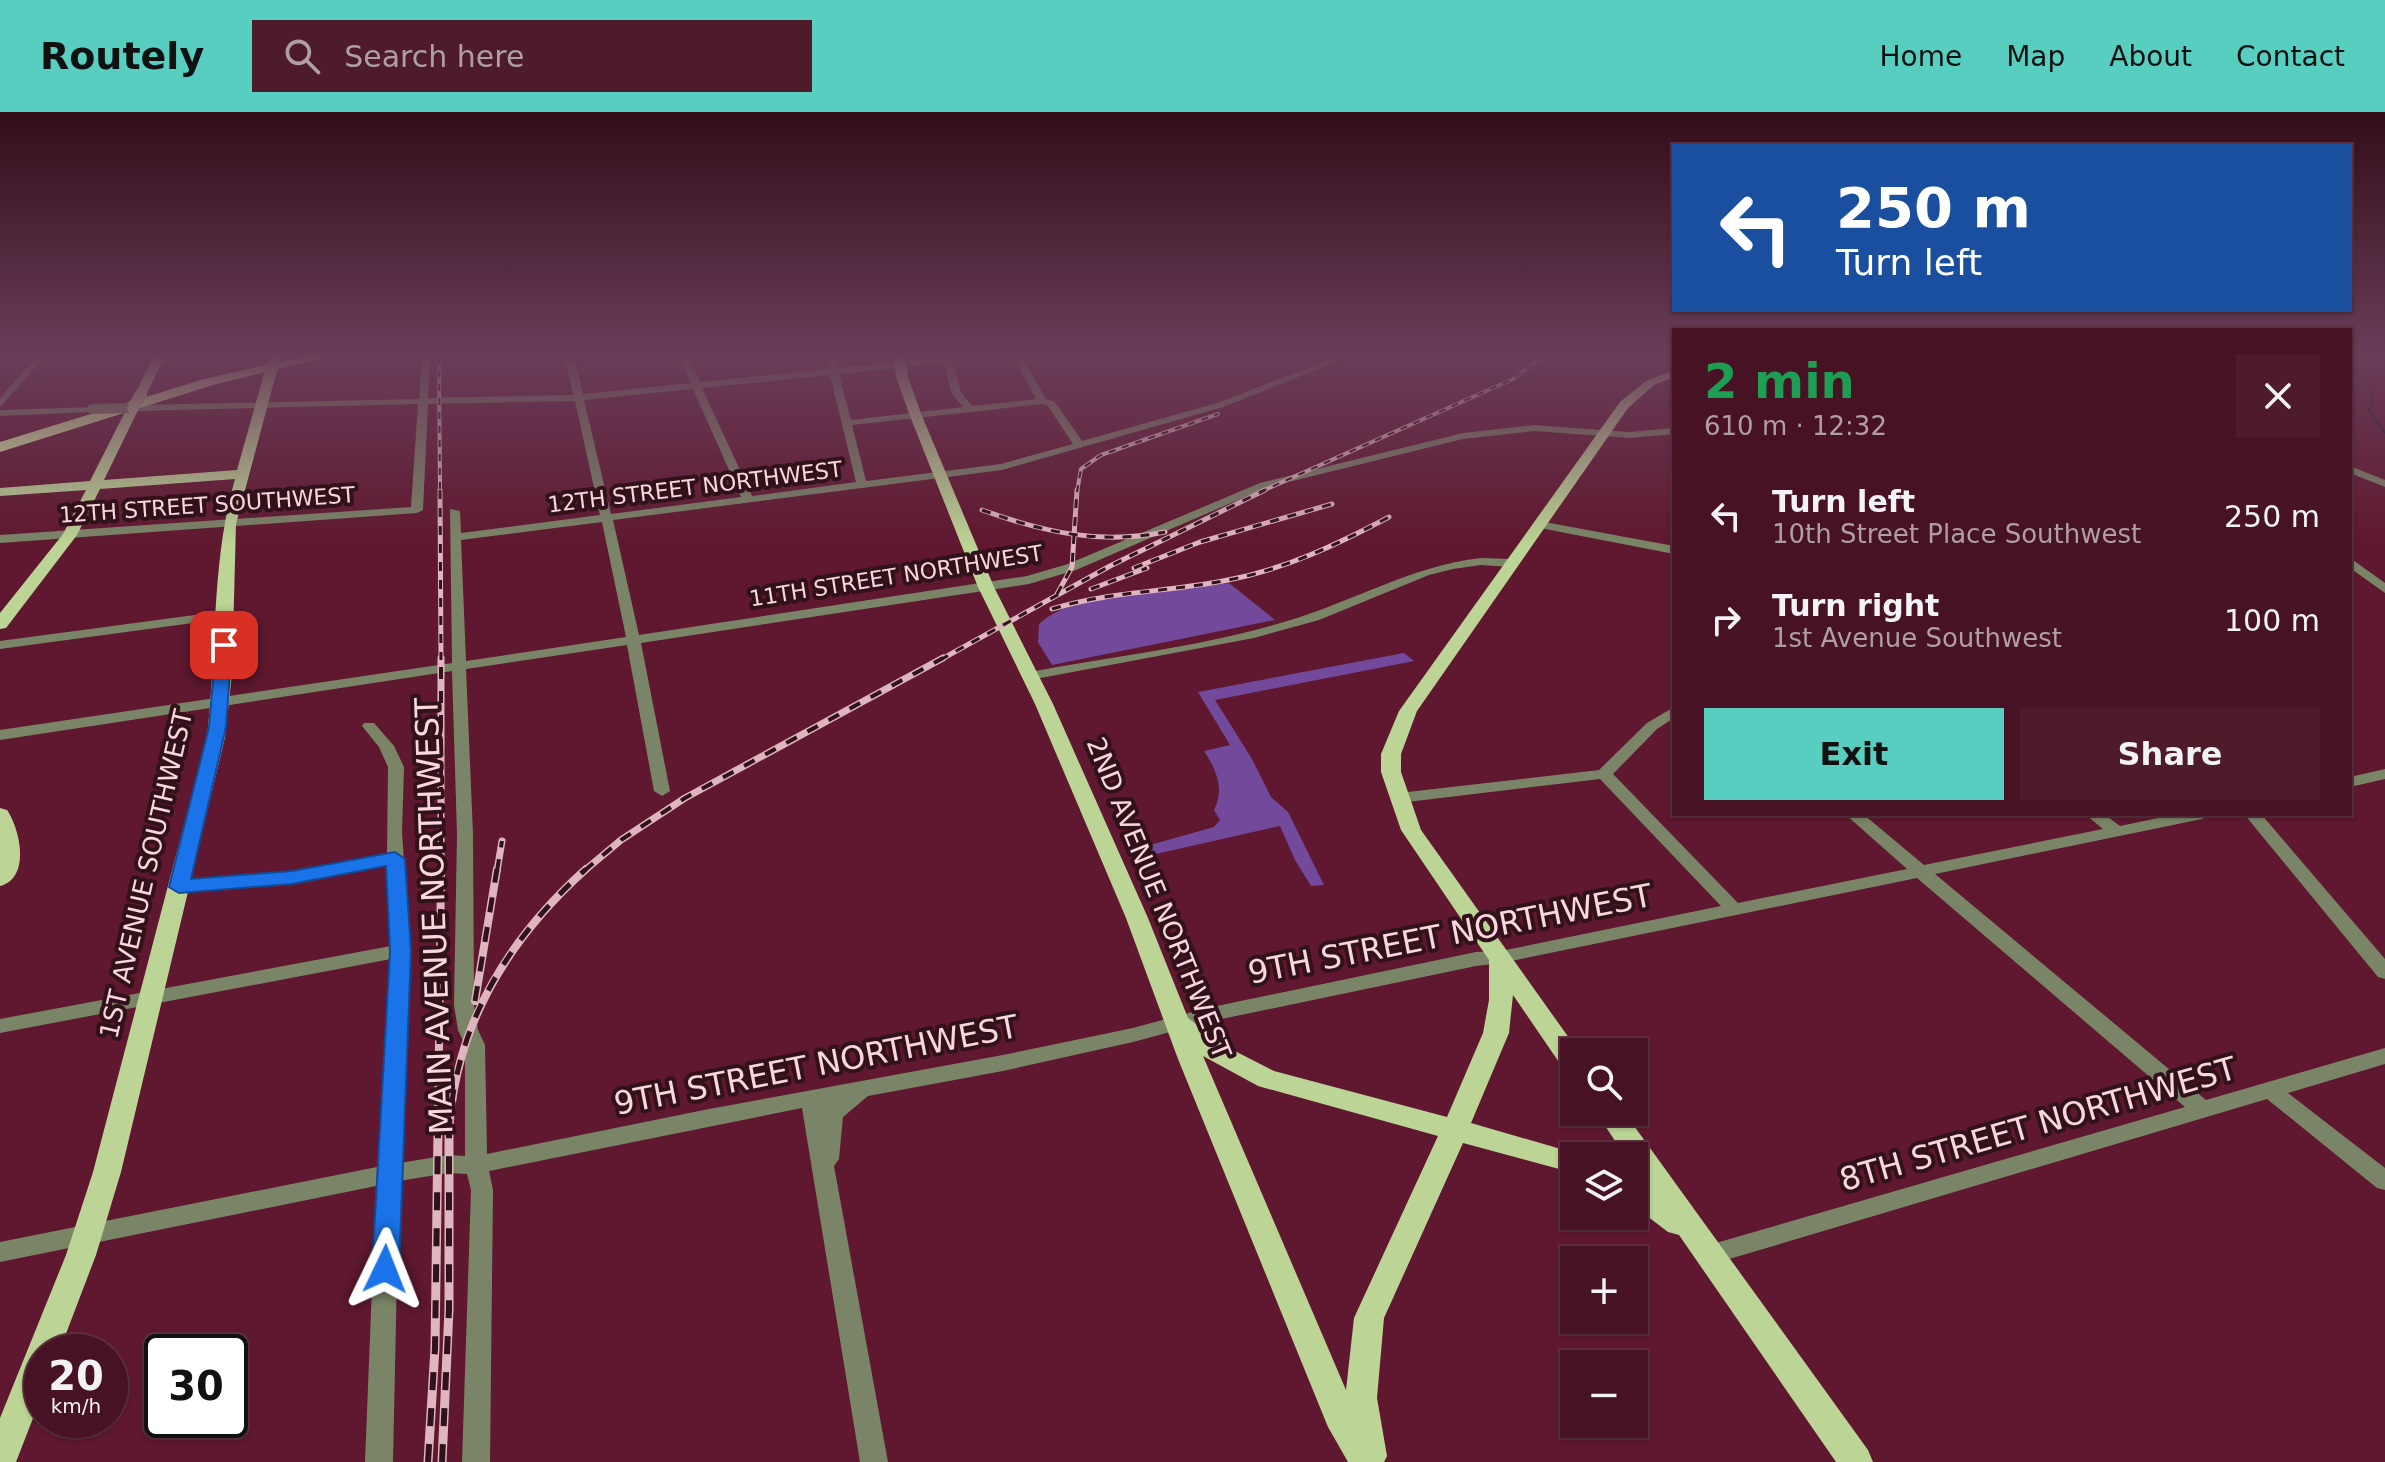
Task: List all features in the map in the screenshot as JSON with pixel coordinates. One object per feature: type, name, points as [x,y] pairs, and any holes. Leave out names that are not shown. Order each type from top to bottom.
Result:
[{"type":"highway","points":[[0,438],[69,419]]},
{"type":"highway","points":[[0,447],[91,419]]},
{"type":"main road","points":[[0,624],[70,535],[127,419]]},
{"type":"main road","name":"1ST AVENUE SOUTHWEST","points":[[50,1334],[88,1237],[179,887],[221,700],[229,524],[257,419]]},
{"type":"main road","name":"2ND AVENUE NORTHWEST","points":[[917,419],[986,587],[1030,676],[1180,1023],[1191,1059],[1340,1416],[1370,1462]]},
{"type":"main road","points":[[1560,1043],[1411,830],[1391,772],[1391,754],[1405,718],[1614,419]]},
{"type":"main road","points":[[0,490],[241,474]]},
{"type":"main road","points":[[0,814],[12,838],[10,858],[0,879]]},
{"type":"main road","points":[[1370,1462],[1361,1398],[1369,1318],[1496,1033],[1501,1000],[1501,957]]},
{"type":"main road","points":[[1180,1023],[1216,1053],[1267,1079],[1560,1158]]},
{"type":"main road","points":[[1619,1126],[1856,1462]]},
{"type":"main road","points":[[1648,1200],[1674,1219],[1709,1255]]},
{"type":"main road","name":"1ST AVENUE SOUTHWEST","points":[[0,1459],[24,1398]]},
{"type":"street","name":"12TH STREET SOUTHWEST","points":[[0,539],[417,510],[423,419]]},
{"type":"street","points":[[585,419],[633,640],[662,791]]},
{"type":"street","points":[[712,419],[748,500]]},
{"type":"street","points":[[846,419],[862,486]]},
{"type":"street","points":[[847,423],[886,419]]},
{"type":"street","points":[[1062,419],[1079,445]]},
{"type":"street","name":"12TH STREET NORTHWEST","points":[[456,537],[1002,467],[1171,419]]},
{"type":"street","name":"11TH STREET NORTHWEST","points":[[0,735],[1029,580],[1070,568],[1286,478],[1476,433],[1534,428],[1649,435],[1672,431]]},
{"type":"street","points":[[2352,470],[2385,484]]},
{"type":"street","name":"MAIN AVENUE NORTHWEST","points":[[454,511],[466,930],[463,982],[468,1030],[475,1045],[476,1165],[482,1190],[476,1462]]},
{"type":"street","points":[[1539,525],[1672,550]]},
{"type":"street","points":[[1030,676],[1281,627],[1411,578],[1469,562],[1511,563]]},
{"type":"street","points":[[2352,564],[2385,589]]},
{"type":"street","points":[[0,645],[225,615]]},
{"type":"street","points":[[1399,798],[1604,774],[1652,726],[1672,712]]},
{"type":"street","points":[[369,726],[386,746],[396,767],[395,859],[401,951],[376,1461]]},
{"type":"street","points":[[1604,774],[1735,910]]},
{"type":"street","points":[[2352,782],[2385,774]]},
{"type":"street","points":[[1855,816],[2202,1109]]},
{"type":"street","points":[[2096,816],[2118,832]]},
{"type":"street","name":"9TH STREET NORTHWEST","points":[[0,1252],[88,1237],[388,1174],[448,1164],[476,1165],[1003,1063],[1476,959],[1501,957],[2193,816]]},
{"type":"street","points":[[2254,816],[2385,972]]},
{"type":"street","points":[[179,887],[292,877],[395,859]]},
{"type":"street","points":[[0,1026],[401,951]]},
{"type":"street","name":"8TH STREET NORTHWEST","points":[[1709,1255],[2385,1056]]},
{"type":"street","points":[[826,1181],[833,1113],[868,1087]]},
{"type":"street","points":[[2269,1089],[2385,1181]]},
{"type":"street","points":[[811,1098],[874,1462]]},
{"type":"shaded area","points":[[1229,583],[1275,620],[1052,665],[1038,642],[1039,624],[1079,603],[1130,592]]},
{"type":"shaded area","points":[[1404,653],[1414,661],[1215,700],[1252,759],[1271,797],[1288,812],[1324,885],[1311,886],[1280,826],[1138,858],[1135,852],[1143,847],[1214,827],[1220,820],[1214,810],[1219,794],[1218,779],[1204,751],[1230,745],[1198,692]]},
{"type":"waterway","points":[[2375,419],[2385,433]]},
{"type":"railway","points":[[439,419],[440,492]]},
{"type":"railway","points":[[1077,492],[1081,469],[1101,455],[1204,419]]},
{"type":"railway","points":[[1260,492],[1423,419]]},
{"type":"railway","points":[[440,490],[441,660]]},
{"type":"railway","points":[[1074,534],[1077,490]]},
{"type":"railway","points":[[940,660],[1110,566],[1265,490]]},
{"type":"railway","points":[[1134,568],[1200,542],[1332,504]]},
{"type":"railway","points":[[982,510],[1027,525],[1074,534]]},
{"type":"railway","points":[[1052,609],[1249,575],[1311,554],[1389,517]]},
{"type":"railway","points":[[1074,534],[1118,537],[1165,532]]},
{"type":"railway","points":[[1057,594],[1072,567],[1074,534]]},
{"type":"railway","points":[[1091,589],[1147,568]]},
{"type":"railway","points":[[584,871],[621,840],[685,798],[943,658]]},
{"type":"railway","points":[[441,660],[441,869]]},
{"type":"railway","points":[[497,871],[502,841]]},
{"type":"railway","points":[[438,1134],[441,869]]},
{"type":"railway","points":[[475,1001],[497,869]]},
{"type":"railway","points":[[449,1134],[461,1057],[490,988],[532,925],[586,869]]},
{"type":"railway","points":[[428,1462],[435,1348],[438,1132]]},
{"type":"railway","points":[[442,1462],[449,1309],[449,1134]]},
{"type":"route","points":[[224,645],[218,727],[179,887],[269,880],[395,859],[401,951],[393,1060],[385,1269]]}]
